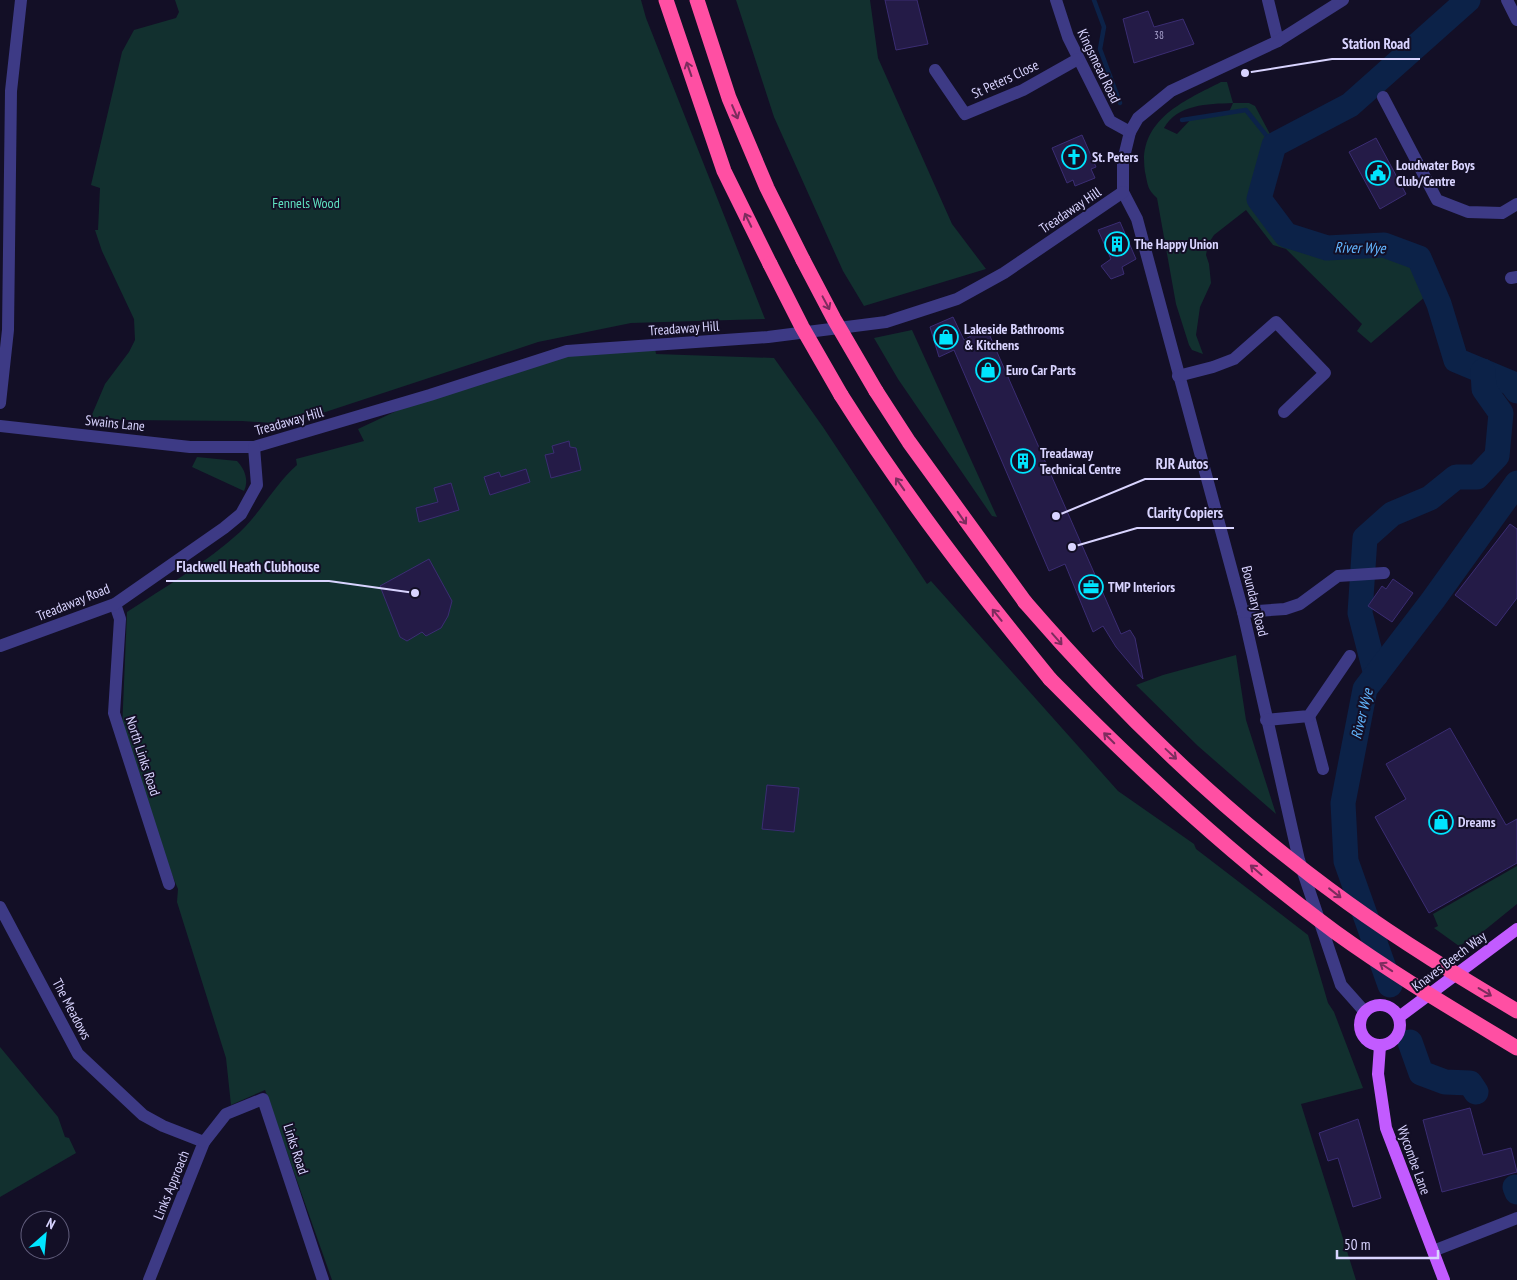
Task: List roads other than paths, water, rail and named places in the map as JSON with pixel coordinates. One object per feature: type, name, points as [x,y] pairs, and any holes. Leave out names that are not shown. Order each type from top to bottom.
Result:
[{"type":"highway","points":[[666,0],[724,171],[802,327],[841,395],[922,514],[985,600],[1050,680],[1127,756],[1268,881],[1336,932],[1404,979],[1517,1048]]},
{"type":"highway","points":[[697,0],[729,98],[767,188],[834,319],[914,450],[1025,602],[1118,704],[1252,827],[1347,903],[1517,1011]]},
{"type":"main road","name":"Knaves Beech Way","points":[[1399,1017],[1517,929]]},
{"type":"main road","points":[[1383,1005],[1395,1011],[1401,1024],[1398,1036],[1387,1045],[1380,1046],[1368,1042],[1364,1037],[1360,1024],[1365,1012],[1370,1008],[1383,1005]]},
{"type":"main road","name":"Wycombe Lane","points":[[1380,1046],[1378,1074],[1386,1128],[1444,1280]]},
{"type":"street","points":[[0,403],[8,330],[11,91],[21,0]]},
{"type":"street","name":"Kingsmead Road","points":[[1056,0],[1078,59],[1110,121],[1130,132]]},
{"type":"street","points":[[1268,0],[1278,41]]},
{"type":"street","points":[[1123,192],[1123,161],[1130,132],[1138,118],[1172,91],[1278,41],[1343,0]]},
{"type":"street","points":[[1508,0],[1517,20]]},
{"type":"street","name":"St Peters Close","points":[[935,70],[965,114],[1023,90],[1078,59]]},
{"type":"street","points":[[1383,97],[1437,200],[1468,212],[1502,213],[1517,204]]},
{"type":"street","name":"Boundary Road","points":[[1123,192],[1137,219],[1243,612],[1266,720],[1305,878],[1341,986],[1365,1012]]},
{"type":"street","name":"Treadaway Hill","points":[[226,448],[254,447],[430,395],[567,351],[768,337],[886,322],[957,299],[1004,273],[1123,192]]},
{"type":"street","points":[[1178,376],[1213,367],[1234,359],[1276,322],[1325,373],[1284,412]]},
{"type":"street","name":"Swains Lane","points":[[0,426],[190,447],[226,448]]},
{"type":"street","name":"Treadaway Road","points":[[0,646],[115,604],[240,514],[257,485],[254,447]]},
{"type":"street","points":[[1243,612],[1285,609],[1300,604],[1338,576],[1384,573]]},
{"type":"street","name":"North Links Road","points":[[115,604],[120,619],[114,713],[169,884]]},
{"type":"street","points":[[1323,770],[1309,716],[1350,656]]},
{"type":"street","points":[[1266,720],[1309,716]]},
{"type":"street","name":"The Meadows","points":[[0,907],[78,1054],[143,1115],[163,1126]]},
{"type":"street","name":"Links Road","points":[[204,1142],[226,1114],[263,1099],[323,1280]]},
{"type":"street","name":"Links Approach","points":[[149,1280],[204,1142],[163,1126]]},
{"type":"street","points":[[1433,1251],[1517,1218]]},
{"type":"waterway","points":[[1094,0],[1104,27],[1100,49],[1120,103]]},
{"type":"waterway","name":"River Wye","points":[[1468,0],[1350,105],[1274,145],[1259,199],[1286,235],[1327,248],[1384,245],[1419,258],[1439,304],[1456,360],[1511,383],[1517,391]]},
{"type":"waterway","points":[[1182,120],[1246,110],[1274,145]]},
{"type":"waterway","points":[[1376,675],[1360,613],[1365,538],[1392,514],[1430,498],[1456,477],[1477,477],[1497,456],[1501,413],[1484,389],[1483,371]]},
{"type":"waterway","name":"River Wye","points":[[1390,985],[1346,861],[1343,803],[1365,689],[1433,600],[1517,483]]},
{"type":"waterway","name":"River Wye","points":[[1410,1042],[1421,1073],[1445,1082],[1470,1083],[1476,1092]]},
{"type":"waterway","name":"River Wye","points":[[1515,1187],[1517,1192]]},
{"type":"place","name":"Station Road","points":[[1245,73]]},
{"type":"place","name":"St. Peters","points":[[1074,157]]},
{"type":"place","name":"Loudwater Boys Club/Centre","points":[[1378,173]]},
{"type":"place","name":"The Happy Union","points":[[1117,244]]},
{"type":"place","name":"Lakeside Bathrooms & Kitchens","points":[[946,337]]},
{"type":"place","name":"Euro Car Parts","points":[[988,370]]},
{"type":"place","name":"Treadaway Technical Centre","points":[[1023,461]]},
{"type":"place","name":"RJR Autos","points":[[1056,516]]},
{"type":"place","name":"Clarity Copiers","points":[[1072,547]]},
{"type":"place","name":"TMP Interiors","points":[[1091,587]]},
{"type":"place","name":"Flackwell Heath Clubhouse","points":[[415,593]]},
{"type":"place","name":"Dreams","points":[[1441,822]]},
{"type":"park label","name":"Fennels Wood","points":[[306,203]]}]
